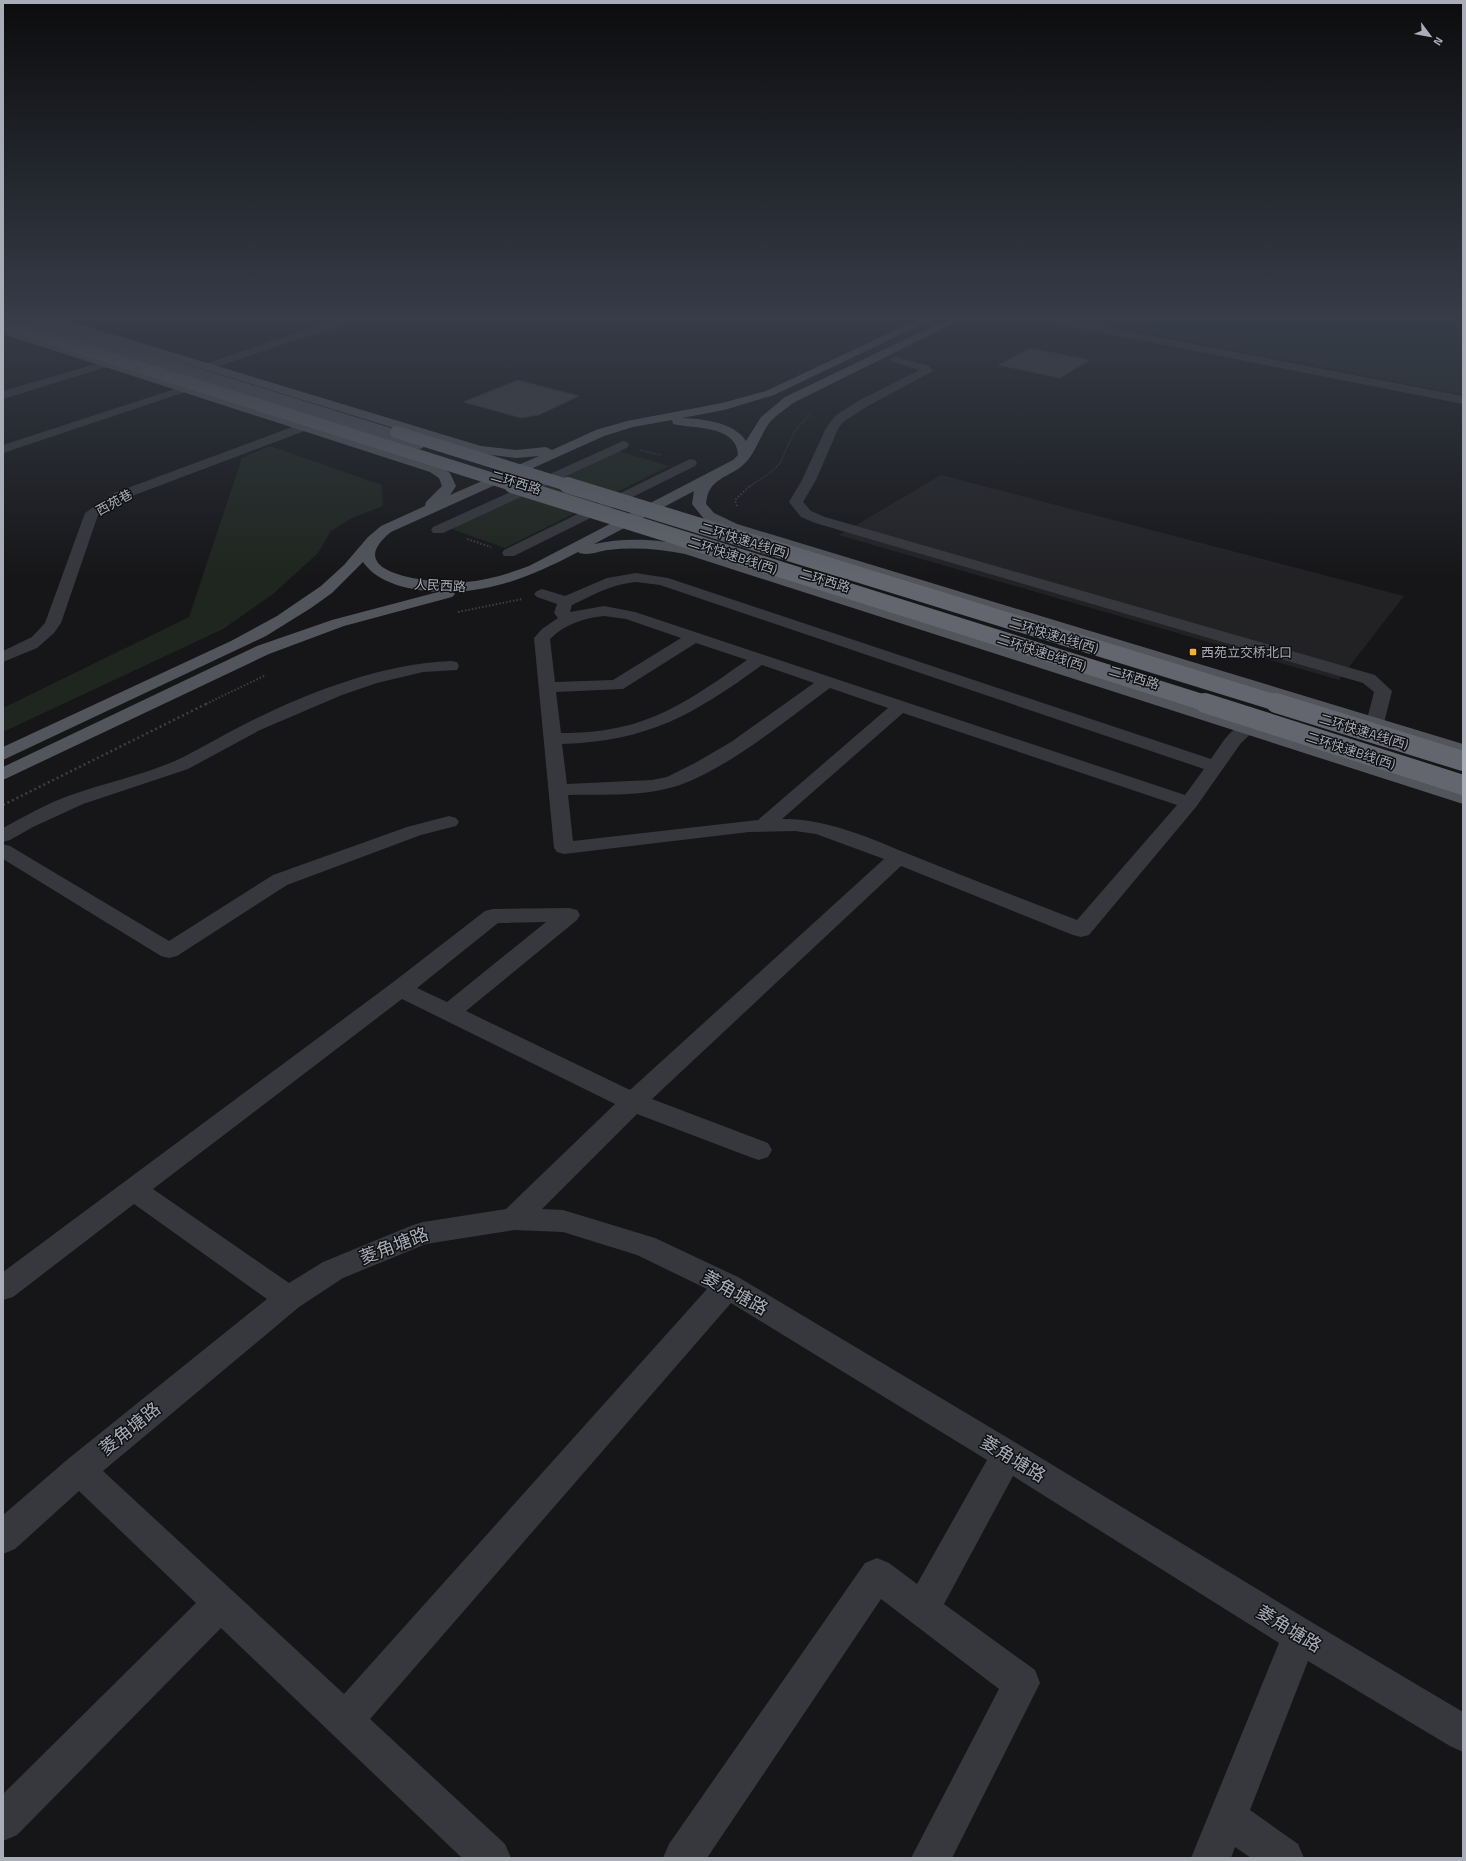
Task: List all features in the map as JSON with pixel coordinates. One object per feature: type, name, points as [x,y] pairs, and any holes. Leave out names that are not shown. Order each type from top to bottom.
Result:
[{"type":"highway","name":"二环快速B线(西)","points":[[262,405],[1463,785]]},
{"type":"highway","name":"二环快速A线(西)","points":[[308,405],[1463,761]]},
{"type":"main road","points":[[234,405],[435,470],[445,476],[449,482],[447,490],[437,501],[402,521]]},
{"type":"main road","name":"二环西路","points":[[264,405],[1463,780]]},
{"type":"main road","name":"二环西路","points":[[298,405],[1463,766]]},
{"type":"main road","points":[[333,405],[480,450],[516,454],[555,449],[631,424],[726,405]]},
{"type":"main road","name":"人民西路","points":[[376,538],[370,546],[368,554],[371,562],[382,572],[400,581],[422,586],[453,588],[494,583],[534,569],[727,470],[738,463],[744,456],[765,420],[784,405]]},
{"type":"main road","points":[[631,424],[678,421],[719,428],[738,438],[743,443],[746,449],[744,456]]},
{"type":"main road","points":[[372,449],[390,450],[412,447],[423,439],[423,435],[418,431]]},
{"type":"main road","points":[[3,754],[227,649],[271,626],[305,605],[329,587],[353,565],[376,538],[386,529],[600,433]]},
{"type":"main road","points":[[727,470],[712,479],[700,492],[698,500],[699,504],[710,516],[736,528],[1463,750]]},
{"type":"main road","points":[[534,569],[566,555],[599,547],[622,544],[655,545],[688,550],[1463,798]]},
{"type":"main road","points":[[824,593],[810,584],[809,578],[813,572],[834,565],[864,567]]},
{"type":"main road","points":[[3,774],[281,642],[376,612],[494,583]]},
{"type":"street","points":[[3,449],[136,405]]},
{"type":"street","points":[[861,405],[839,419],[832,428],[809,480],[796,502],[806,514],[820,520],[1369,679],[1383,691],[1375,723]]},
{"type":"street","name":"西苑巷","points":[[3,657],[25,648],[46,635],[53,623],[92,513],[119,496],[303,427]]},
{"type":"street","points":[[438,530],[623,445]]},
{"type":"street","points":[[509,553],[690,464]]},
{"type":"street","points":[[569,620],[562,613],[566,602],[614,580],[631,577],[647,577],[663,581],[1215,767]]},
{"type":"street","points":[[542,594],[566,602]]},
{"type":"street","points":[[1189,803],[629,615],[605,611],[585,614],[550,629],[542,638],[564,848],[749,826],[796,825],[820,829],[898,857],[1081,930],[1189,803],[1235,739],[1247,729]]},
{"type":"street","points":[[547,687],[617,685],[694,637]]},
{"type":"street","points":[[552,739],[589,737],[624,732],[662,721],[686,709],[759,659]]},
{"type":"street","points":[[3,836],[26,823],[76,800],[181,765],[254,726],[336,691],[372,679],[423,667],[451,666]]},
{"type":"street","points":[[558,790],[652,786],[673,781],[702,767],[738,746],[827,682]]},
{"type":"street","points":[[764,826],[900,706]]},
{"type":"street","points":[[3,850],[169,951],[280,880],[414,831],[449,822]]},
{"type":"street","points":[[514,1219],[633,1102],[898,857]]},
{"type":"street","points":[[3,1288],[400,989],[493,916],[569,915],[450,1013]]},
{"type":"street","points":[[400,989],[633,1102],[759,1150]]},
{"type":"street","points":[[134,1190],[289,1298]]},
{"type":"street","name":"菱角塘路","points":[[3,1537],[79,1470],[289,1298],[333,1270],[423,1233],[514,1219],[563,1221],[645,1246],[728,1286],[1007,1455],[1300,1636],[1463,1733]]},
{"type":"street","points":[[346,1719],[728,1286]]},
{"type":"street","points":[[922,1609],[1007,1455]]},
{"type":"street","points":[[79,1470],[220,1604],[346,1719],[490,1858]]},
{"type":"street","points":[[683,1858],[877,1575],[1022,1683],[931,1858]]},
{"type":"street","points":[[3,1821],[220,1604]]},
{"type":"street","points":[[1211,1858],[1300,1636]]},
{"type":"street","points":[[1227,1817],[1284,1858]]},
{"type":"path","points":[[738,508],[735,500],[742,490],[771,471],[780,462],[790,438],[801,423],[812,413]]},
{"type":"path","points":[[623,445],[690,464]]},
{"type":"path","points":[[438,530],[509,553]]},
{"type":"path","points":[[452,613],[542,594]]},
{"type":"path","points":[[3,805],[269,674]]},
{"type":"shaded area","points":[[270,446],[382,485],[383,506],[352,518],[331,531],[318,553],[273,594],[223,629],[3,732],[3,708],[189,617],[242,458]]},
{"type":"shaded area","points":[[615,450],[669,466],[505,548],[449,528]]},
{"type":"shaded area","points":[[941,475],[1404,596],[1339,680],[839,535]]},
{"type":"building","points":[[473,405],[560,405],[539,415],[521,418]]},
{"type":"place","name":"西苑立交桥北口","points":[[1193,652]]}]
